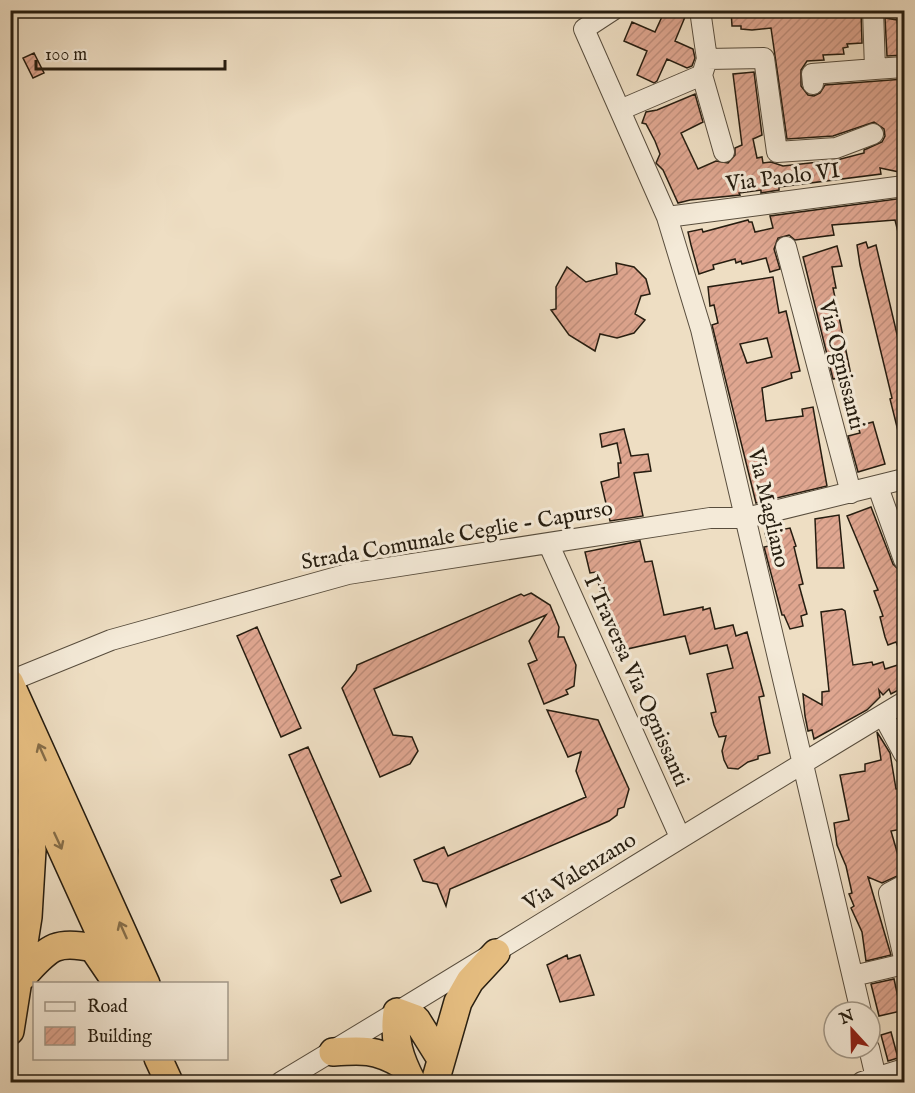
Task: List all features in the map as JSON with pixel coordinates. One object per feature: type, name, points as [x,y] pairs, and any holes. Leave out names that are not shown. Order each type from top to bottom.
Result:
[{"type":"highway","points":[[12,686],[145,982]]},
{"type":"highway","points":[[10,729],[19,755],[122,982]]},
{"type":"highway","points":[[10,1030],[21,978],[33,850],[19,755]]},
{"type":"highway","points":[[21,978],[48,949],[70,944],[93,948],[107,966],[115,982]]},
{"type":"highway","points":[[438,1071],[458,1002],[470,981],[496,953]]},
{"type":"highway","points":[[406,1073],[394,1030],[397,1012],[416,1019],[438,1071]]},
{"type":"highway","points":[[333,1052],[364,1050],[382,1053],[406,1073]]},
{"type":"street","name":"Via Magliano","points":[[612,10],[584,29],[668,217],[701,329],[858,1000]]},
{"type":"street","points":[[699,10],[704,67],[724,152]]},
{"type":"street","points":[[873,10],[875,69]]},
{"type":"street","points":[[620,110],[704,67],[764,58],[777,152],[836,148],[873,134]]},
{"type":"street","points":[[813,84],[812,75],[904,67]]},
{"type":"street","name":"Via Paolo VI","points":[[668,217],[904,186]]},
{"type":"street","name":"Via Ognissanti","points":[[786,247],[851,493]]},
{"type":"street","points":[[746,518],[904,479]]},
{"type":"street","points":[[878,487],[904,560]]},
{"type":"street","name":"Strada Comunale Ceglie - Capurso","points":[[12,686],[111,640],[348,574],[710,518],[746,518]]},
{"type":"street","name":"I Traversa Via Ognissanti","points":[[549,544],[680,837]]},
{"type":"street","name":"Via Valenzano","points":[[281,1083],[496,953],[802,762],[904,702]]},
{"type":"street","points":[[883,715],[904,754]]},
{"type":"street","points":[[904,885],[889,893],[904,958]]},
{"type":"street","points":[[853,976],[904,964]]},
{"type":"street","points":[[870,1060],[872,1081],[904,1069]]},
{"type":"building","points":[[665,10],[685,17],[675,41],[693,49],[695,58],[692,66],[687,68],[667,59],[654,83],[637,75],[647,51],[624,41],[632,22],[655,32]]},
{"type":"building","points":[[731,10],[861,10],[862,43],[847,44],[848,47],[843,48],[844,54],[823,55],[824,60],[807,61],[801,70],[801,86],[808,95],[814,96],[820,93],[825,85],[904,79],[904,173],[880,168],[881,174],[779,187],[779,190],[761,193],[761,190],[678,203],[663,170],[656,163],[660,154],[646,124],[642,123],[646,112],[657,110],[695,94],[703,122],[681,133],[698,169],[716,161],[728,163],[735,155],[735,148],[742,145],[733,74],[754,72],[762,135],[753,139],[757,158],[762,157],[763,163],[771,162],[783,166],[837,160],[864,153],[864,150],[882,142],[885,136],[884,129],[874,122],[833,136],[787,139],[771,28],[752,30],[732,26]]},
{"type":"building","points":[[885,18],[897,20],[899,33],[904,32],[904,55],[887,56]]},
{"type":"building","points":[[34,53],[44,73],[33,78],[23,58]]},
{"type":"building","points":[[904,198],[904,244],[901,244],[895,220],[832,225],[834,235],[795,240],[789,235],[778,238],[774,249],[780,269],[770,272],[766,258],[742,264],[741,261],[736,263],[735,259],[713,265],[714,269],[699,274],[688,232],[702,229],[703,232],[748,220],[752,222],[755,232],[773,228],[770,216]]},
{"type":"building","points":[[866,242],[868,248],[876,245],[904,364],[904,442],[901,443],[860,265],[857,245]]},
{"type":"building","points":[[837,246],[842,266],[832,267],[836,288],[833,288],[851,375],[833,379],[803,257]]},
{"type":"building","points":[[616,263],[634,267],[646,279],[650,294],[641,296],[635,314],[645,320],[634,333],[617,338],[600,334],[595,351],[569,335],[551,310],[556,309],[556,287],[567,267],[586,282],[617,274]]},
{"type":"building","points":[[773,277],[779,313],[786,311],[800,371],[791,373],[792,378],[762,388],[766,421],[803,416],[802,409],[813,407],[827,486],[756,503],[712,325],[718,323],[714,305],[710,306],[708,287]],"holes":[[[767,338],[772,357],[747,363],[740,344]]]},
{"type":"building","points":[[873,422],[885,464],[858,472],[848,436],[860,433],[858,426]]},
{"type":"building","points":[[624,429],[631,456],[648,454],[651,471],[634,473],[643,516],[610,521],[601,482],[619,477],[618,463],[621,463],[617,443],[602,447],[600,434]]},
{"type":"building","points":[[871,507],[893,564],[901,572],[904,580],[904,662],[896,642],[888,645],[880,617],[883,616],[874,591],[878,590],[847,516]]},
{"type":"building","points":[[839,515],[844,568],[817,568],[815,519]]},
{"type":"building","points":[[790,528],[796,546],[794,547],[803,584],[799,585],[807,614],[801,616],[803,626],[790,629],[782,615],[764,547],[769,546],[765,533]]},
{"type":"building","points":[[640,541],[645,562],[652,561],[664,615],[703,607],[703,610],[710,608],[715,629],[733,625],[736,636],[747,632],[764,696],[759,697],[770,753],[758,756],[758,759],[738,769],[728,768],[724,760],[722,751],[726,736],[719,737],[714,725],[711,713],[716,712],[707,674],[733,668],[727,645],[690,654],[685,636],[614,652],[596,572],[590,573],[585,552]]},
{"type":"building","points":[[531,593],[550,605],[559,627],[558,637],[564,637],[576,665],[574,686],[566,690],[568,694],[544,704],[528,664],[537,660],[529,641],[546,615],[374,689],[393,735],[412,737],[418,751],[410,764],[380,777],[342,688],[356,670],[357,665],[521,594],[524,596]]},
{"type":"building","points":[[842,609],[845,611],[853,665],[872,662],[873,665],[883,662],[885,669],[904,663],[904,687],[891,694],[889,689],[883,695],[879,690],[880,697],[867,710],[814,739],[812,730],[808,731],[803,694],[822,705],[822,692],[829,691],[821,612]]},
{"type":"building","points":[[257,627],[301,728],[281,737],[237,636]]},
{"type":"building","points":[[547,710],[598,720],[629,789],[624,807],[618,809],[617,815],[609,821],[450,889],[446,906],[437,884],[423,881],[414,860],[444,847],[448,856],[586,797],[576,771],[581,752],[568,757]]},
{"type":"building","points":[[877,732],[890,753],[896,789],[903,788],[904,826],[901,826],[902,829],[891,831],[900,862],[904,861],[904,873],[882,883],[868,877],[891,955],[866,961],[862,932],[851,908],[854,906],[849,894],[852,893],[846,866],[837,845],[834,823],[849,820],[840,775],[865,771],[865,764],[881,760]]},
{"type":"building","points":[[308,747],[371,891],[341,903],[331,880],[341,876],[289,755]]},
{"type":"building","points":[[567,955],[568,959],[580,955],[594,995],[560,1002],[547,965]]},
{"type":"building","points":[[894,979],[901,1011],[882,1015],[882,1000],[875,1000],[871,984]]},
{"type":"building","points":[[891,1032],[898,1058],[888,1061],[882,1035]]}]
